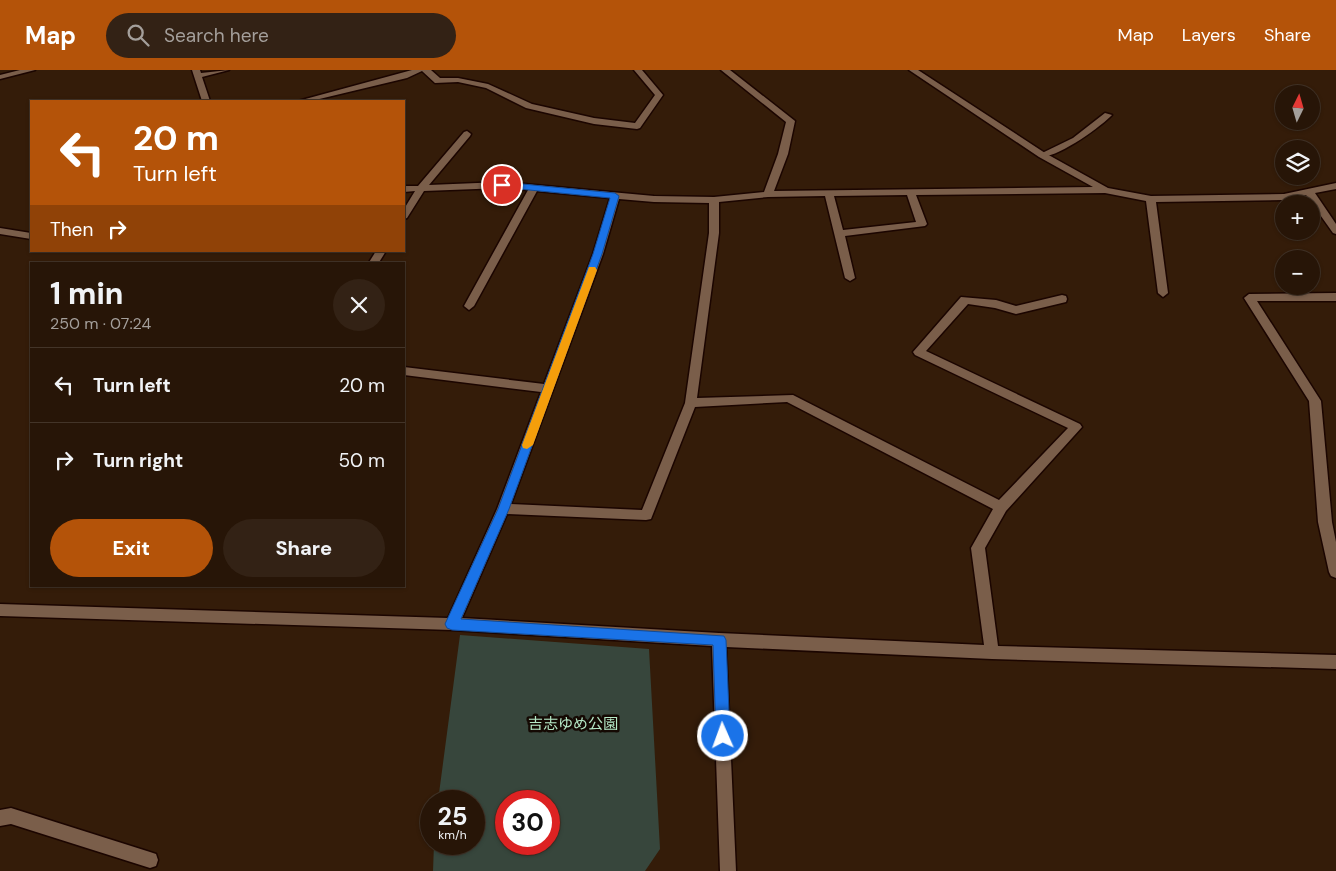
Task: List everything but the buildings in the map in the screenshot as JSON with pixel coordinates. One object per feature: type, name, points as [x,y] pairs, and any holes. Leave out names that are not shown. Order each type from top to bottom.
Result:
[{"type":"street","points":[[0,77],[31,70]]},
{"type":"street","points":[[206,100],[197,73],[225,70]]},
{"type":"street","points":[[306,100],[404,76],[419,70]]},
{"type":"street","points":[[426,70],[438,81],[458,80],[488,86],[529,106],[594,121],[637,126],[659,95],[638,70]]},
{"type":"street","points":[[726,70],[791,121],[783,154],[768,194]]},
{"type":"street","points":[[912,70],[1042,155],[1105,190]]},
{"type":"street","points":[[405,214],[422,187],[467,134]]},
{"type":"street","points":[[405,189],[502,185],[654,200],[714,200],[768,194],[1105,190],[1151,199],[1284,197],[1336,186]]},
{"type":"street","points":[[469,306],[534,188]]},
{"type":"street","points":[[1309,192],[1336,231]]},
{"type":"street","points":[[839,234],[922,224],[911,193]]},
{"type":"street","points":[[829,194],[850,278]]},
{"type":"street","points":[[452,624],[504,509],[598,254],[615,196]]},
{"type":"street","points":[[1151,199],[1163,293]]},
{"type":"street","points":[[504,509],[646,515],[691,403],[714,233],[714,200]]},
{"type":"street","points":[[0,231],[30,236]]},
{"type":"street","points":[[1336,297],[1249,298],[1315,401],[1325,522],[1336,572]]},
{"type":"street","points":[[992,652],[978,548],[1001,507],[1076,427],[919,352],[965,300],[996,304],[1016,310],[1062,299]]},
{"type":"street","points":[[405,371],[548,389]]},
{"type":"street","points":[[691,403],[789,398],[1001,507]]},
{"type":"street","points":[[0,610],[452,624],[719,640],[992,652],[1336,662]]},
{"type":"street","points":[[719,640],[728,871]]},
{"type":"street","points":[[0,818],[11,816],[150,860]]},
{"type":"lane","points":[[1042,155],[1076,140],[1108,115]]},
{"type":"green space","name":"吉志ゆめ公園","points":[[460,635],[649,649],[660,849],[645,871],[433,871],[434,855],[485,855],[485,790],[439,790]]},
{"type":"slow traffic","points":[[527,445],[592,270]]},
{"type":"route","points":[[502,185],[615,196],[598,254],[504,509],[452,624],[719,640],[723,736]]}]
